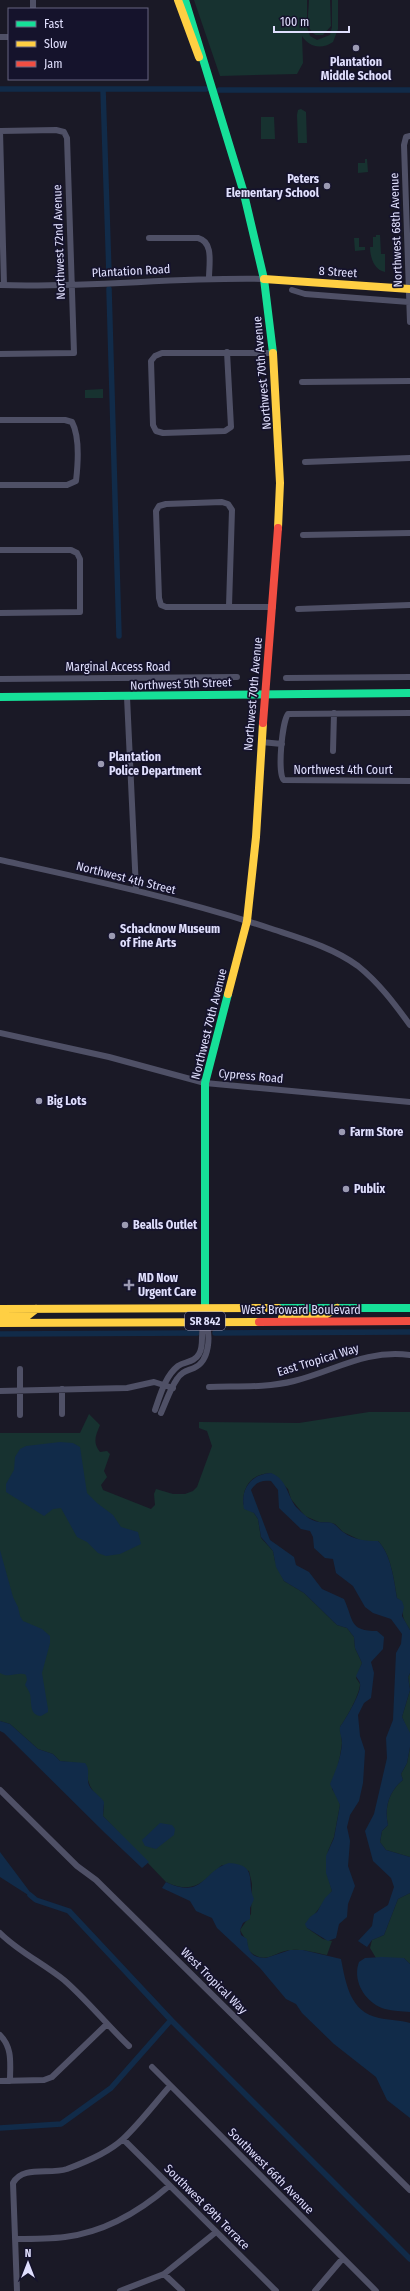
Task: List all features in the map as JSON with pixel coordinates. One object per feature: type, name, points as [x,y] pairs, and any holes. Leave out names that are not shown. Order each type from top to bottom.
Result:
[{"type":"street","name":"Northwest 70th Avenue","points":[[178,0],[203,67],[207,71]]},
{"type":"street","name":"Northwest 70th Avenue","points":[[185,0],[199,41],[243,190],[264,279],[273,353],[280,483],[273,606],[261,742],[256,836],[247,921],[205,1083],[205,1321]]},
{"type":"street","name":"Northwest 72nd Avenue","points":[[0,130],[56,130],[64,132],[67,138],[74,353],[0,354]]},
{"type":"street","points":[[0,130],[2,285]]},
{"type":"street","name":"Northwest 68th Avenue","points":[[408,137],[404,144],[410,322]]},
{"type":"street","points":[[150,238],[198,238],[205,240],[209,245],[209,278]]},
{"type":"street","name":"Plantation Road","points":[[2,285],[71,285],[209,278],[264,279]]},
{"type":"street","name":"8 Street","points":[[264,279],[410,289]]},
{"type":"street","points":[[292,290],[304,294],[409,302]]},
{"type":"street","points":[[228,352],[231,427],[225,431],[163,433],[156,431],[154,425],[152,361],[156,356],[162,353],[228,352],[273,353]]},
{"type":"street","points":[[302,382],[410,381]]},
{"type":"street","points":[[0,420],[65,420],[72,422],[75,429],[76,481],[67,485],[0,485]]},
{"type":"street","points":[[305,462],[410,458]]},
{"type":"street","points":[[229,606],[232,510],[228,504],[222,502],[166,504],[159,506],[156,512],[159,598],[161,605],[166,607],[273,606]]},
{"type":"street","points":[[303,535],[410,533]]},
{"type":"street","points":[[0,550],[71,550],[77,553],[80,559],[80,612],[0,613]]},
{"type":"street","points":[[298,609],[410,605]]},
{"type":"street","points":[[286,678],[410,677]]},
{"type":"street","name":"Marginal Access Road","points":[[0,679],[237,678]]},
{"type":"street","name":"Northwest 5th Street","points":[[0,697],[127,697],[265,693],[410,693]]},
{"type":"street","points":[[127,697],[136,889]]},
{"type":"street","points":[[261,742],[282,744],[286,717],[292,713],[410,714]]},
{"type":"street","points":[[333,751],[334,713]]},
{"type":"street","name":"Northwest 4th Court","points":[[282,744],[280,774],[284,780],[410,781]]},
{"type":"street","name":"Northwest 4th Street","points":[[0,860],[136,889],[247,921],[325,948],[357,966],[383,988],[410,1025]]},
{"type":"street","name":"Cypress Road","points":[[0,1033],[109,1058],[205,1083],[410,1102]]},
{"type":"street","points":[[276,1322],[285,1316],[325,1315],[338,1307]]},
{"type":"street","name":"West Broward Boulevard","points":[[0,1309],[410,1308]]},
{"type":"street","points":[[0,1316],[27,1316],[36,1309]]},
{"type":"street","points":[[205,1321],[208,1328],[208,1352],[195,1368],[184,1370],[158,1411],[164,1385],[172,1372],[179,1366],[192,1361],[198,1356],[202,1349],[202,1327],[205,1321]]},
{"type":"street","name":"West Broward Boulevard","points":[[0,1323],[205,1321],[410,1322]]},
{"type":"street","name":"East Tropical Way","points":[[208,1387],[270,1386],[296,1380],[348,1361],[375,1355],[410,1355]]},
{"type":"street","points":[[20,1369],[20,1415]]},
{"type":"street","points":[[0,1391],[127,1388],[154,1382],[173,1388]]},
{"type":"street","points":[[62,1390],[62,1414]]},
{"type":"street","name":"West Tropical Way","points":[[0,1790],[77,1866],[96,1880],[410,2190]]},
{"type":"street","points":[[1,1937],[22,1952],[48,1967],[69,1985],[129,2046]]},
{"type":"street","points":[[0,2081],[44,2080],[52,2078],[107,2024]]},
{"type":"street","points":[[0,2035],[10,2050],[10,2081]]},
{"type":"street","name":"Southwest 66th Avenue","points":[[152,2067],[376,2291]]},
{"type":"street","points":[[17,2291],[13,2183],[17,2176],[24,2173],[62,2171],[83,2163],[123,2139],[170,2086]]},
{"type":"street","name":"Southwest 69th Terrace","points":[[123,2139],[276,2291]]},
{"type":"street","points":[[15,2239],[65,2237],[98,2229],[127,2217],[169,2186]]},
{"type":"street","points":[[120,2291],[164,2274],[216,2232]]},
{"type":"street","points":[[315,2291],[343,2258]]},
{"type":"street","points":[[164,2274],[182,2291]]},
{"type":"green space","points":[[194,0],[307,0],[307,27],[310,36],[317,40],[330,35],[332,27],[332,0],[338,0],[338,29],[333,42],[320,47],[308,43],[302,36],[303,63],[297,74],[220,76]]},
{"type":"green space","points":[[309,0],[330,0],[331,26],[323,35],[316,35],[310,29],[308,20]]},
{"type":"green space","points":[[301,109],[306,112],[307,143],[298,143],[297,115],[298,110]]},
{"type":"green space","points":[[261,117],[274,117],[275,139],[261,139]]},
{"type":"green space","points":[[365,159],[367,159],[368,172],[358,173],[358,163],[365,163]]},
{"type":"green space","points":[[376,235],[380,235],[381,254],[385,254],[385,272],[381,271],[375,266],[371,255],[370,247],[373,247],[373,237],[376,237]]},
{"type":"green space","points":[[354,238],[359,238],[359,247],[365,247],[365,250],[355,251]]},
{"type":"green space","points":[[103,389],[103,398],[85,398],[85,390]]},
{"type":"green space","points":[[369,1412],[410,1412],[410,1630],[404,1619],[403,1606],[397,1598],[389,1560],[378,1541],[362,1541],[343,1532],[335,1524],[319,1522],[305,1516],[291,1499],[288,1489],[271,1473],[254,1478],[247,1486],[243,1497],[243,1504],[254,1513],[258,1519],[261,1538],[273,1551],[275,1561],[284,1581],[304,1593],[337,1625],[347,1628],[354,1637],[355,1648],[362,1663],[356,1678],[360,1684],[358,1694],[340,1727],[342,1743],[336,1774],[332,1781],[332,1789],[337,1796],[340,1805],[334,1837],[328,1851],[326,1870],[332,1891],[314,1915],[307,1928],[323,1939],[332,1941],[327,1955],[296,1950],[285,1951],[265,1958],[255,1955],[248,1950],[247,1942],[240,1930],[251,1914],[252,1884],[249,1871],[222,1865],[203,1881],[191,1887],[176,1886],[166,1882],[103,1816],[104,1805],[90,1786],[85,1764],[60,1761],[53,1754],[38,1749],[10,1724],[0,1721],[0,1433],[80,1433],[89,1414],[100,1425],[95,1442],[96,1445],[100,1452],[107,1451],[110,1454],[104,1471],[107,1477],[101,1485],[103,1490],[151,1509],[155,1505],[154,1494],[156,1489],[173,1494],[185,1494],[193,1491],[197,1487],[212,1446],[207,1431],[199,1428],[199,1422],[299,1423]]},
{"type":"green space","points":[[410,1673],[410,1690],[408,1677]]},
{"type":"green space","points":[[410,1690],[410,1735],[402,1717]]},
{"type":"green space","points":[[410,1747],[410,1857],[386,1850],[380,1842],[382,1831],[388,1825],[387,1806],[394,1789],[403,1780],[401,1774],[407,1763]]},
{"type":"green space","points":[[410,1893],[410,1964],[404,1958],[376,1958],[370,1948],[372,1940],[384,1935],[398,1899]]},
{"type":"water","points":[[60,1442],[73,1443],[80,1447],[87,1493],[113,1515],[121,1527],[138,1532],[141,1544],[120,1554],[106,1556],[98,1553],[87,1542],[77,1537],[61,1508],[53,1509],[44,1516],[6,1492],[6,1484],[14,1470],[15,1457],[20,1449],[26,1446]]},
{"type":"water","points":[[271,1473],[284,1483],[296,1507],[309,1518],[316,1521],[334,1524],[347,1535],[355,1538],[378,1541],[389,1560],[397,1598],[402,1601],[404,1607],[402,1616],[410,1630],[410,1673],[408,1677],[410,1690],[402,1717],[410,1733],[410,1747],[407,1763],[401,1774],[403,1780],[394,1789],[387,1806],[388,1825],[382,1831],[380,1842],[386,1850],[410,1857],[410,1893],[398,1899],[384,1935],[372,1940],[367,1947],[358,1941],[372,1926],[374,1914],[388,1905],[394,1887],[391,1878],[373,1861],[365,1831],[374,1814],[387,1758],[386,1738],[393,1720],[396,1653],[401,1644],[402,1634],[391,1619],[373,1613],[365,1607],[353,1586],[336,1573],[333,1559],[325,1558],[314,1548],[313,1537],[310,1531],[301,1529],[279,1508],[278,1490],[271,1481],[262,1481],[257,1483],[251,1490],[270,1540],[294,1557],[296,1565],[309,1572],[322,1589],[344,1599],[351,1619],[357,1627],[368,1631],[377,1631],[384,1637],[383,1649],[371,1662],[374,1673],[371,1698],[364,1703],[358,1715],[360,1736],[365,1751],[363,1783],[359,1801],[350,1815],[347,1827],[350,1841],[348,1866],[355,1886],[348,1904],[347,1917],[339,1924],[336,1938],[328,1941],[307,1928],[305,1924],[310,1917],[317,1912],[325,1898],[332,1891],[326,1873],[326,1856],[334,1838],[340,1805],[330,1784],[341,1754],[342,1743],[340,1727],[353,1706],[360,1688],[360,1683],[356,1676],[362,1663],[355,1648],[354,1637],[347,1628],[337,1625],[304,1593],[284,1581],[276,1567],[273,1551],[261,1537],[258,1519],[254,1513],[244,1509],[244,1495],[248,1484],[258,1476]]},
{"type":"water","points":[[0,1550],[20,1616],[23,1621],[42,1629],[50,1636],[50,1643],[42,1673],[48,1712],[41,1716],[37,1715],[33,1711],[30,1694],[25,1685],[27,1680],[26,1675],[3,1675],[0,1673]]},
{"type":"water","points":[[0,1721],[10,1724],[38,1749],[53,1754],[60,1761],[85,1763],[88,1768],[89,1785],[104,1802],[103,1816],[149,1862],[142,1868],[105,1833],[4,1733],[0,1731]]},
{"type":"water","points":[[160,1823],[172,1825],[175,1829],[174,1835],[156,1849],[145,1846],[142,1840]]},
{"type":"water","points":[[0,1852],[36,1900],[0,1877]]},
{"type":"water","points":[[229,1863],[238,1864],[244,1867],[250,1875],[254,1899],[250,1908],[250,1919],[243,1923],[240,1930],[241,1935],[247,1939],[248,1947],[251,1953],[257,1957],[266,1958],[290,1950],[303,1950],[341,1959],[351,1996],[362,2010],[369,2015],[379,2018],[410,2023],[410,2118],[387,2100],[376,2077],[334,2044],[302,2013],[296,2004],[286,1999],[260,1968],[217,1928],[212,1918],[196,1911],[190,1901],[162,1888],[166,1882],[179,1887],[188,1888],[196,1886],[220,1867]]},
{"type":"water","points":[[365,1958],[404,1958],[410,1964],[410,2012],[388,2010],[378,2006],[366,1997],[362,1990],[357,1977],[359,1962]]},
{"type":"waterway","points":[[0,89],[206,89]]},
{"type":"waterway","points":[[103,89],[109,274]]},
{"type":"waterway","points":[[219,90],[410,90]]},
{"type":"waterway","points":[[109,289],[119,636]]},
{"type":"waterway","points":[[215,1333],[410,1332]]},
{"type":"waterway","points":[[0,1334],[197,1333]]},
{"type":"waterway","points":[[30,1895],[36,1900],[69,1911],[171,2020],[410,2259]]},
{"type":"waterway","points":[[0,2128],[61,2124],[111,2088],[171,2020]]},
{"type":"traffic: fast","points":[[185,0],[243,190],[264,279],[273,353]]},
{"type":"traffic: fast","points":[[0,697],[410,693]]},
{"type":"traffic: fast","points":[[205,1321],[205,1083],[228,994]]},
{"type":"traffic: fast","points":[[278,1308],[410,1308]]},
{"type":"traffic: slow","points":[[178,0],[199,57]]},
{"type":"traffic: slow","points":[[264,279],[410,289]]},
{"type":"traffic: slow","points":[[273,353],[280,483],[278,528]]},
{"type":"traffic: slow","points":[[228,994],[247,921],[256,837],[263,723]]},
{"type":"traffic: slow","points":[[0,1309],[278,1308]]},
{"type":"traffic: slow","points":[[282,1318],[325,1315],[337,1308]]},
{"type":"traffic: slow","points":[[0,1316],[27,1316],[36,1309]]},
{"type":"traffic: slow","points":[[0,1323],[259,1322]]},
{"type":"traffic: jam","points":[[263,723],[278,528]]},
{"type":"traffic: jam","points":[[259,1322],[410,1321]]},
{"type":"place","name":"Plantation Middle School","points":[[356,48]]},
{"type":"place","name":"Peters Elementary School","points":[[327,186]]},
{"type":"place","name":"Plantation Police Department","points":[[101,764]]},
{"type":"place","name":"Schacknow Museum of Fine Arts","points":[[112,936]]},
{"type":"place","name":"Big Lots","points":[[39,1101]]},
{"type":"place","name":"Farm Store","points":[[342,1132]]},
{"type":"place","name":"Publix","points":[[346,1189]]},
{"type":"place","name":"Bealls Outlet","points":[[125,1225]]},
{"type":"place","name":"MD Now Urgent Care","points":[[129,1285]]}]
